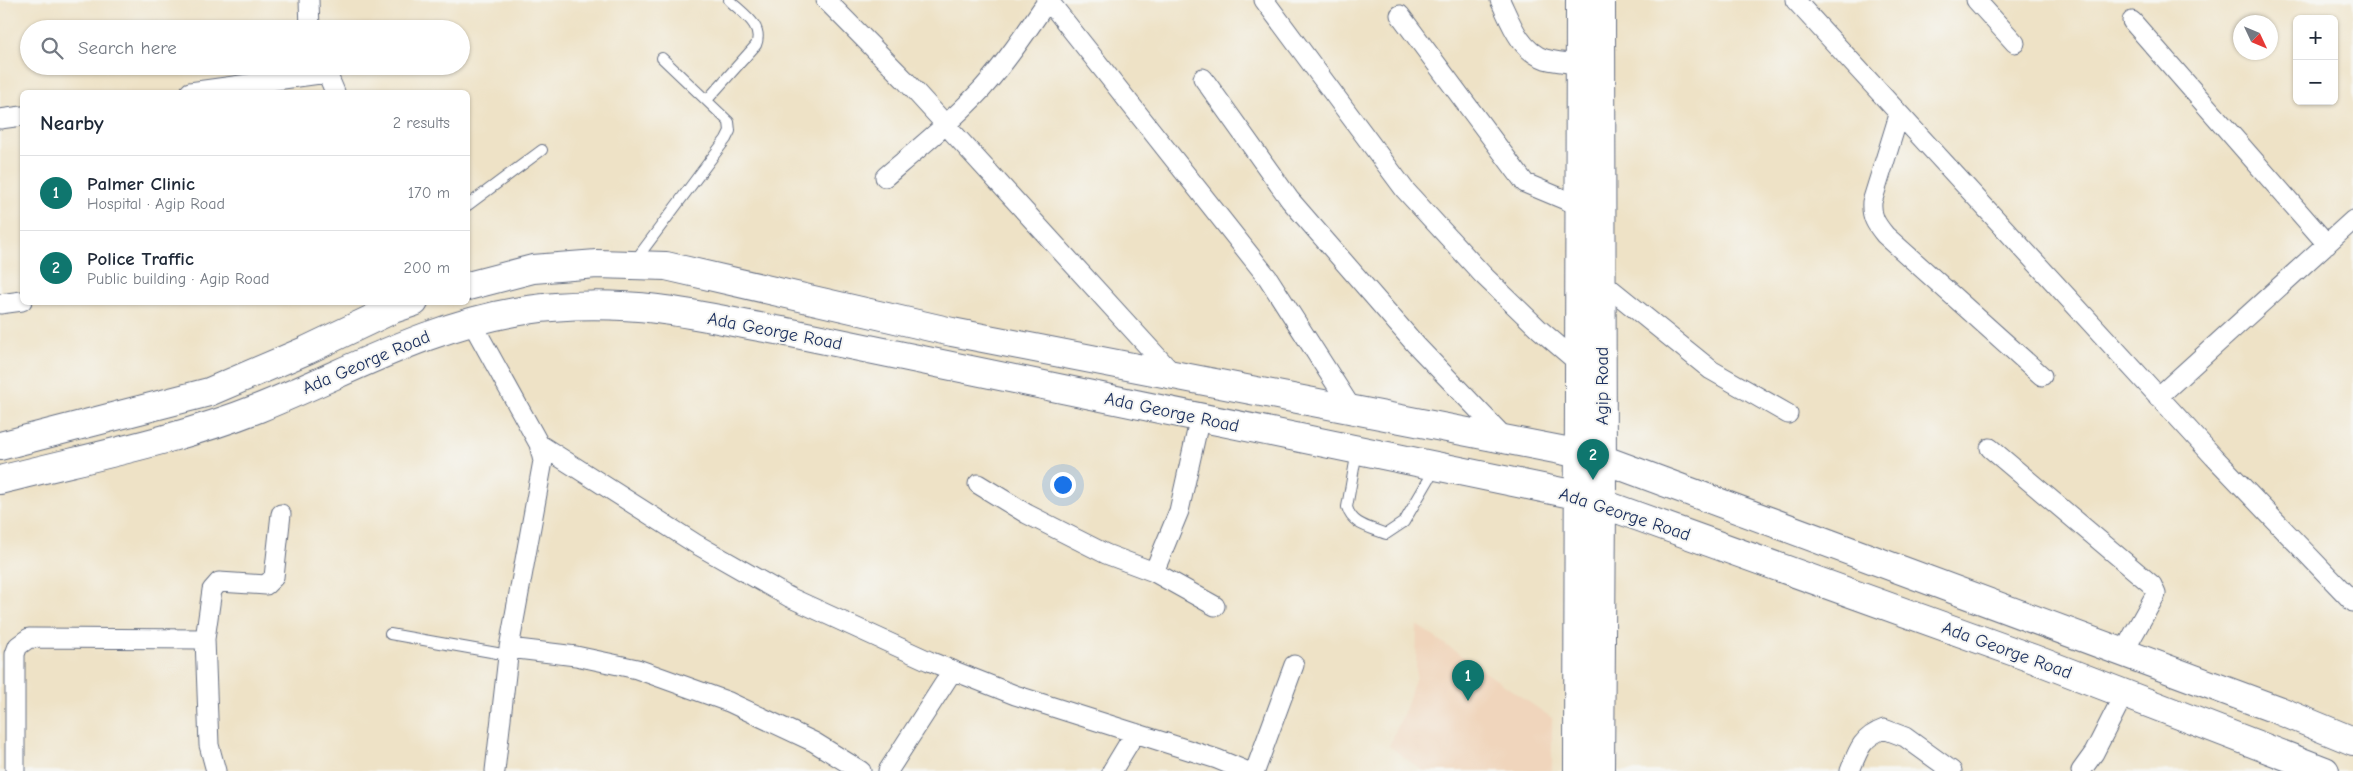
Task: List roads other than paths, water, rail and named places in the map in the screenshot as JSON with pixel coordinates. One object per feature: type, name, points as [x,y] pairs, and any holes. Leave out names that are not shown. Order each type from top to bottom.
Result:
[{"type":"main road","name":"Agip Road","points":[[1580,0],[1581,365],[1591,456]]},
{"type":"main road","name":"Agip Road","points":[[1600,771],[1591,456],[1602,282],[1602,0]]},
{"type":"main road","name":"Ada George Road","points":[[470,285],[533,269],[597,264],[666,266],[952,332],[1591,456],[2278,710],[2353,741]]},
{"type":"main road","name":"Ada George Road","points":[[0,446],[209,392],[308,350],[405,305]]},
{"type":"main road","name":"Ada George Road","points":[[0,480],[207,427],[260,408],[428,335],[471,321],[528,310],[580,307],[657,309],[782,331],[1437,466],[1591,500],[2025,656],[2325,771]]},
{"type":"main road","name":"Agip Road","points":[[1578,771],[1591,500]]},
{"type":"street","points":[[309,0],[310,20]]},
{"type":"street","points":[[826,0],[905,80],[1174,375]]},
{"type":"street","points":[[885,177],[946,125],[981,89],[1012,54],[1048,0],[1268,278],[1352,409]]},
{"type":"street","points":[[1264,0],[1405,190],[1483,275],[1539,329],[1581,365]]},
{"type":"street","points":[[1500,0],[1517,34],[1529,51],[1544,58],[1580,64]]},
{"type":"street","points":[[1795,0],[2158,397],[2353,602]]},
{"type":"street","points":[[1976,0],[2015,43]]},
{"type":"street","points":[[1400,15],[1525,182],[1580,206]]},
{"type":"street","points":[[2132,21],[2327,244]]},
{"type":"street","points":[[222,90],[270,87],[309,75]]},
{"type":"street","points":[[327,75],[334,90]]},
{"type":"street","points":[[1203,78],[1296,207],[1416,346],[1507,440]]},
{"type":"street","points":[[1899,115],[1872,202],[1871,213],[1874,222],[1885,235],[2042,376]]},
{"type":"street","points":[[0,119],[20,116]]},
{"type":"street","points":[[2158,397],[2353,220]]},
{"type":"street","points":[[1602,282],[1710,370],[1788,414]]},
{"type":"street","points":[[0,304],[20,301]]},
{"type":"street","points":[[471,321],[540,444],[543,461],[508,652],[495,771]]},
{"type":"street","points":[[1154,572],[1179,511],[1200,417]]},
{"type":"street","points":[[540,444],[696,544],[789,597],[953,670],[1015,695],[1246,771]]},
{"type":"street","points":[[1990,448],[2152,586],[2156,594],[2123,653]]},
{"type":"street","points":[[978,484],[1027,514],[1098,550],[1154,572],[1215,606]]},
{"type":"street","points":[[216,771],[209,745],[205,639],[212,590],[218,582],[266,585],[274,577],[281,514]]},
{"type":"street","points":[[15,771],[15,654],[18,646],[29,638],[205,639]]},
{"type":"street","points":[[508,652],[576,656],[637,670],[728,702],[814,742],[861,771]]},
{"type":"street","points":[[1255,771],[1294,665]]},
{"type":"street","points":[[888,771],[919,726],[953,670]]},
{"type":"street","points":[[2081,771],[2094,754],[2124,694]]},
{"type":"street","points":[[1850,771],[1860,746],[1872,733],[1884,729],[1905,737],[1952,771]]},
{"type":"street","points":[[1112,771],[1135,733]]},
{"type":"lane","points":[[707,100],[756,45],[759,36],[758,28],[729,0]]},
{"type":"lane","points":[[632,265],[726,139],[730,130],[729,122],[662,58]]},
{"type":"lane","points":[[470,204],[542,150]]},
{"type":"lane","points":[[1358,450],[1347,507],[1349,514],[1354,521],[1386,534],[1404,522],[1437,466]]},
{"type":"lane","points":[[390,634],[508,652]]},
{"type":"place","name":"Police Traffic","points":[[1593,480]]},
{"type":"place","name":"Palmer Clinic","points":[[1468,701]]}]
